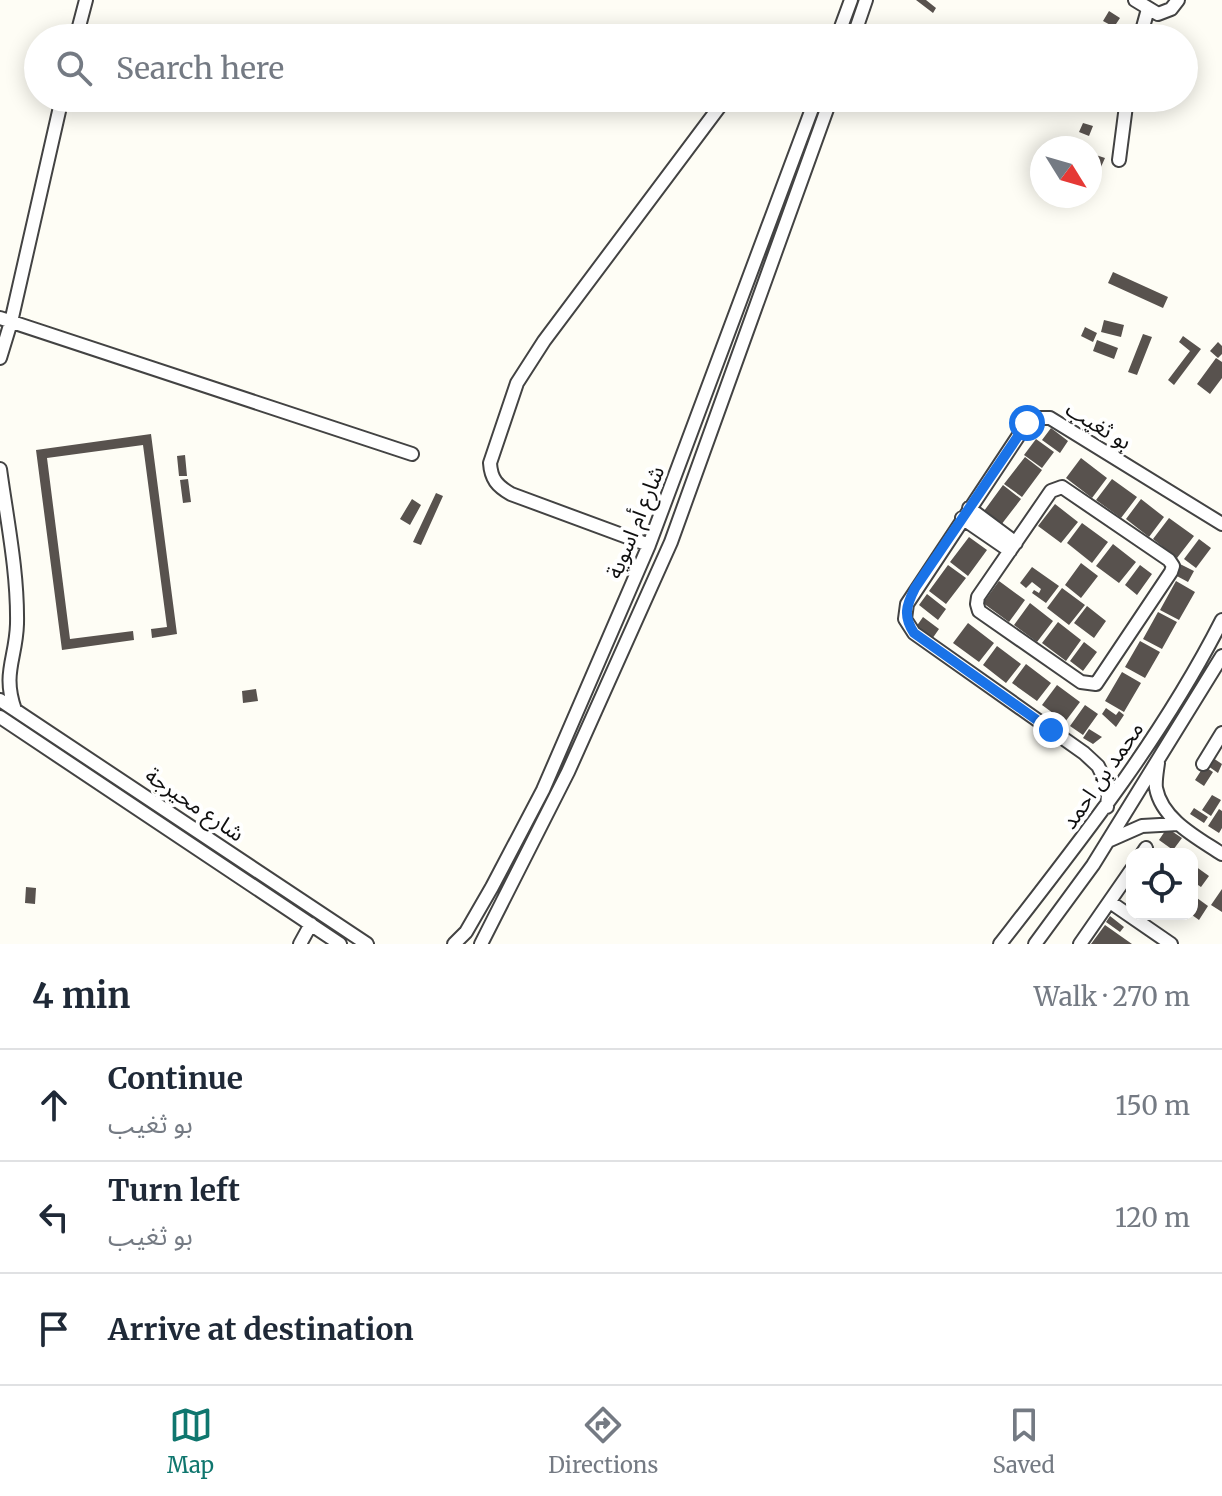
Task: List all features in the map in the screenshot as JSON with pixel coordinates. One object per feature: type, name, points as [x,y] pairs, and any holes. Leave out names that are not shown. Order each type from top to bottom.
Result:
[{"type":"street","points":[[80,24],[86,0]]},
{"type":"street","points":[[842,24],[851,0]]},
{"type":"street","points":[[858,24],[866,0]]},
{"type":"street","points":[[1135,0],[1158,14],[1164,13],[1178,0]]},
{"type":"street","points":[[1144,24],[1148,9]]},
{"type":"street","points":[[0,358],[6,320],[58,112]]},
{"type":"street","points":[[649,545],[511,494],[496,484],[490,463],[517,383],[537,351],[716,112]]},
{"type":"street","name":"شارع أم اسوية","points":[[454,944],[466,932],[543,790],[649,545],[811,112]]},
{"type":"street","name":"شارع أم اسوية","points":[[481,944],[568,772],[671,542],[826,112]]},
{"type":"street","points":[[1119,160],[1125,112]]},
{"type":"street","points":[[6,320],[412,454]]},
{"type":"street","name":"بو ثغيب","points":[[1107,807],[1105,780],[1091,760],[914,633],[905,619],[907,604],[1027,423],[1038,418],[1050,418],[1222,524]]},
{"type":"street","points":[[0,469],[17,625],[8,677],[15,710]]},
{"type":"street","points":[[1062,487],[1169,560],[1173,568],[1101,681],[1087,684],[977,608],[978,597],[1013,547],[1051,491],[1062,487]]},
{"type":"street","points":[[965,513],[1013,547]]},
{"type":"street","name":"محمد بن احمد","points":[[1000,944],[1107,807],[1200,662],[1222,620]]},
{"type":"street","name":"محمد بن احمد","points":[[1035,944],[1108,841],[1222,656]]},
{"type":"street","points":[[0,673],[11,662]]},
{"type":"street","name":"شارع محيرجة","points":[[0,700],[367,944]]},
{"type":"street","name":"شارع محيرجة","points":[[0,717],[340,944]]},
{"type":"street","points":[[1203,764],[1222,733]]},
{"type":"street","points":[[1158,762],[1156,789],[1168,812],[1178,824],[1222,854]]},
{"type":"street","points":[[1108,841],[1142,826],[1178,824]]},
{"type":"street","points":[[1080,944],[1126,878]]},
{"type":"street","points":[[1110,902],[1171,944]]},
{"type":"street","points":[[300,944],[311,924]]},
{"type":"building","points":[[916,0],[926,0],[936,8],[933,13]]},
{"type":"building","points":[[1109,11],[1120,18],[1116,24],[1103,21]]},
{"type":"building","points":[[1083,123],[1093,126],[1089,136],[1079,132]]},
{"type":"building","points":[[1113,272],[1168,297],[1163,308],[1108,283]]},
{"type":"building","points":[[1104,320],[1124,325],[1121,337],[1101,332]]},
{"type":"building","points":[[1085,327],[1097,333],[1093,342],[1081,336]]},
{"type":"building","points":[[1143,334],[1152,337],[1137,375],[1128,372]]},
{"type":"building","points":[[1183,336],[1201,349],[1174,385],[1168,380],[1190,351],[1179,342]]},
{"type":"building","points":[[1097,340],[1118,348],[1114,359],[1093,351]]},
{"type":"building","points":[[1218,342],[1222,346],[1222,354],[1218,358],[1210,351]]},
{"type":"building","points":[[1216,358],[1222,362],[1222,378],[1210,394],[1197,384]]},
{"type":"building","points":[[1051,428],[1068,441],[1060,453],[1042,440]]},
{"type":"building","points":[[151,434],[177,634],[152,638],[151,629],[167,627],[143,445],[47,458],[70,639],[133,631],[134,640],[62,650],[36,450]]},
{"type":"building","points":[[1036,439],[1054,452],[1042,468],[1024,455]]},
{"type":"building","points":[[185,455],[187,476],[179,476],[177,456]]},
{"type":"building","points":[[1025,457],[1042,470],[1022,497],[1004,484]]},
{"type":"building","points":[[1081,458],[1107,478],[1092,498],[1066,478]]},
{"type":"building","points":[[188,479],[191,502],[183,503],[180,480]]},
{"type":"building","points":[[1112,479],[1137,497],[1121,518],[1096,500]]},
{"type":"building","points":[[1003,485],[1021,499],[1001,525],[984,511]]},
{"type":"building","points":[[436,493],[443,496],[421,545],[413,542]]},
{"type":"building","points":[[412,499],[421,505],[410,525],[400,519]]},
{"type":"building","points":[[1141,499],[1164,517],[1149,537],[1126,519]]},
{"type":"building","points":[[1055,504],[1078,522],[1061,543],[1038,526]]},
{"type":"building","points":[[1169,518],[1194,536],[1177,558],[1153,539]]},
{"type":"building","points":[[1082,523],[1108,542],[1092,563],[1067,543]]},
{"type":"building","points":[[969,537],[987,550],[968,576],[950,562]]},
{"type":"building","points":[[1199,539],[1211,548],[1196,568],[1184,559]]},
{"type":"building","points":[[1113,544],[1136,562],[1119,583],[1096,566]]},
{"type":"building","points":[[1081,563],[1098,576],[1081,598],[1065,585]]},
{"type":"building","points":[[1180,564],[1194,571],[1188,582],[1175,575]]},
{"type":"building","points":[[948,565],[966,578],[946,604],[929,591]]},
{"type":"building","points":[[1140,565],[1152,574],[1137,595],[1125,585]]},
{"type":"building","points":[[1032,567],[1059,586],[1046,603],[1032,593],[1034,590],[1039,593],[1041,589],[1032,582],[1026,588],[1020,583]]},
{"type":"building","points":[[999,581],[1025,600],[1009,622],[983,603]]},
{"type":"building","points":[[1176,581],[1195,592],[1179,620],[1160,610]]},
{"type":"building","points":[[1062,588],[1085,605],[1069,625],[1047,608]]},
{"type":"building","points":[[927,594],[946,609],[938,620],[919,605]]},
{"type":"building","points":[[1030,603],[1053,621],[1037,642],[1014,625]]},
{"type":"building","points":[[1087,606],[1106,621],[1094,638],[1074,623]]},
{"type":"building","points":[[1158,612],[1177,622],[1162,649],[1143,639]]},
{"type":"building","points":[[923,617],[939,629],[932,639],[916,627]]},
{"type":"building","points":[[1058,622],[1081,640],[1066,661],[1042,643]]},
{"type":"building","points":[[968,623],[994,643],[979,662],[953,643]]},
{"type":"building","points":[[1140,641],[1160,652],[1145,678],[1125,667]]},
{"type":"building","points":[[1084,642],[1097,652],[1083,671],[1070,661]]},
{"type":"building","points":[[997,646],[1021,664],[1006,683],[983,665]]},
{"type":"building","points":[[1026,664],[1051,683],[1037,701],[1012,683]]},
{"type":"building","points":[[1122,672],[1141,683],[1124,712],[1105,701]]},
{"type":"building","points":[[1057,685],[1080,702],[1065,722],[1042,705]]},
{"type":"building","points":[[256,689],[258,701],[243,703],[242,691]]},
{"type":"building","points":[[1085,705],[1098,714],[1083,735],[1070,726]]},
{"type":"building","points":[[1106,708],[1116,715],[1119,711],[1124,715],[1116,727],[1102,714]]},
{"type":"building","points":[[1089,729],[1102,737],[1093,744],[1083,738]]},
{"type":"building","points":[[1213,758],[1222,764],[1218,773],[1208,766]]},
{"type":"building","points":[[1204,766],[1213,772],[1204,786],[1195,780]]},
{"type":"building","points":[[1212,795],[1221,800],[1211,816],[1202,810]]},
{"type":"building","points":[[1194,808],[1208,817],[1204,823],[1190,814]]},
{"type":"building","points":[[1219,809],[1222,811],[1222,828],[1219,833],[1208,826]]},
{"type":"building","points":[[1167,828],[1182,838],[1174,848],[1159,840]]},
{"type":"building","points":[[1198,868],[1209,876],[1201,887],[1198,885]]},
{"type":"building","points":[[26,887],[36,888],[35,904],[25,903]]},
{"type":"building","points":[[1222,889],[1222,912],[1211,905]]},
{"type":"building","points":[[1198,899],[1208,906],[1198,919]]},
{"type":"building","points":[[1110,916],[1124,927],[1120,932],[1106,922]]},
{"type":"building","points":[[1105,925],[1132,944],[1091,944]]},
{"type":"route","points":[[1027,423],[915,588],[907,604],[905,619],[914,633],[1051,730]]}]
